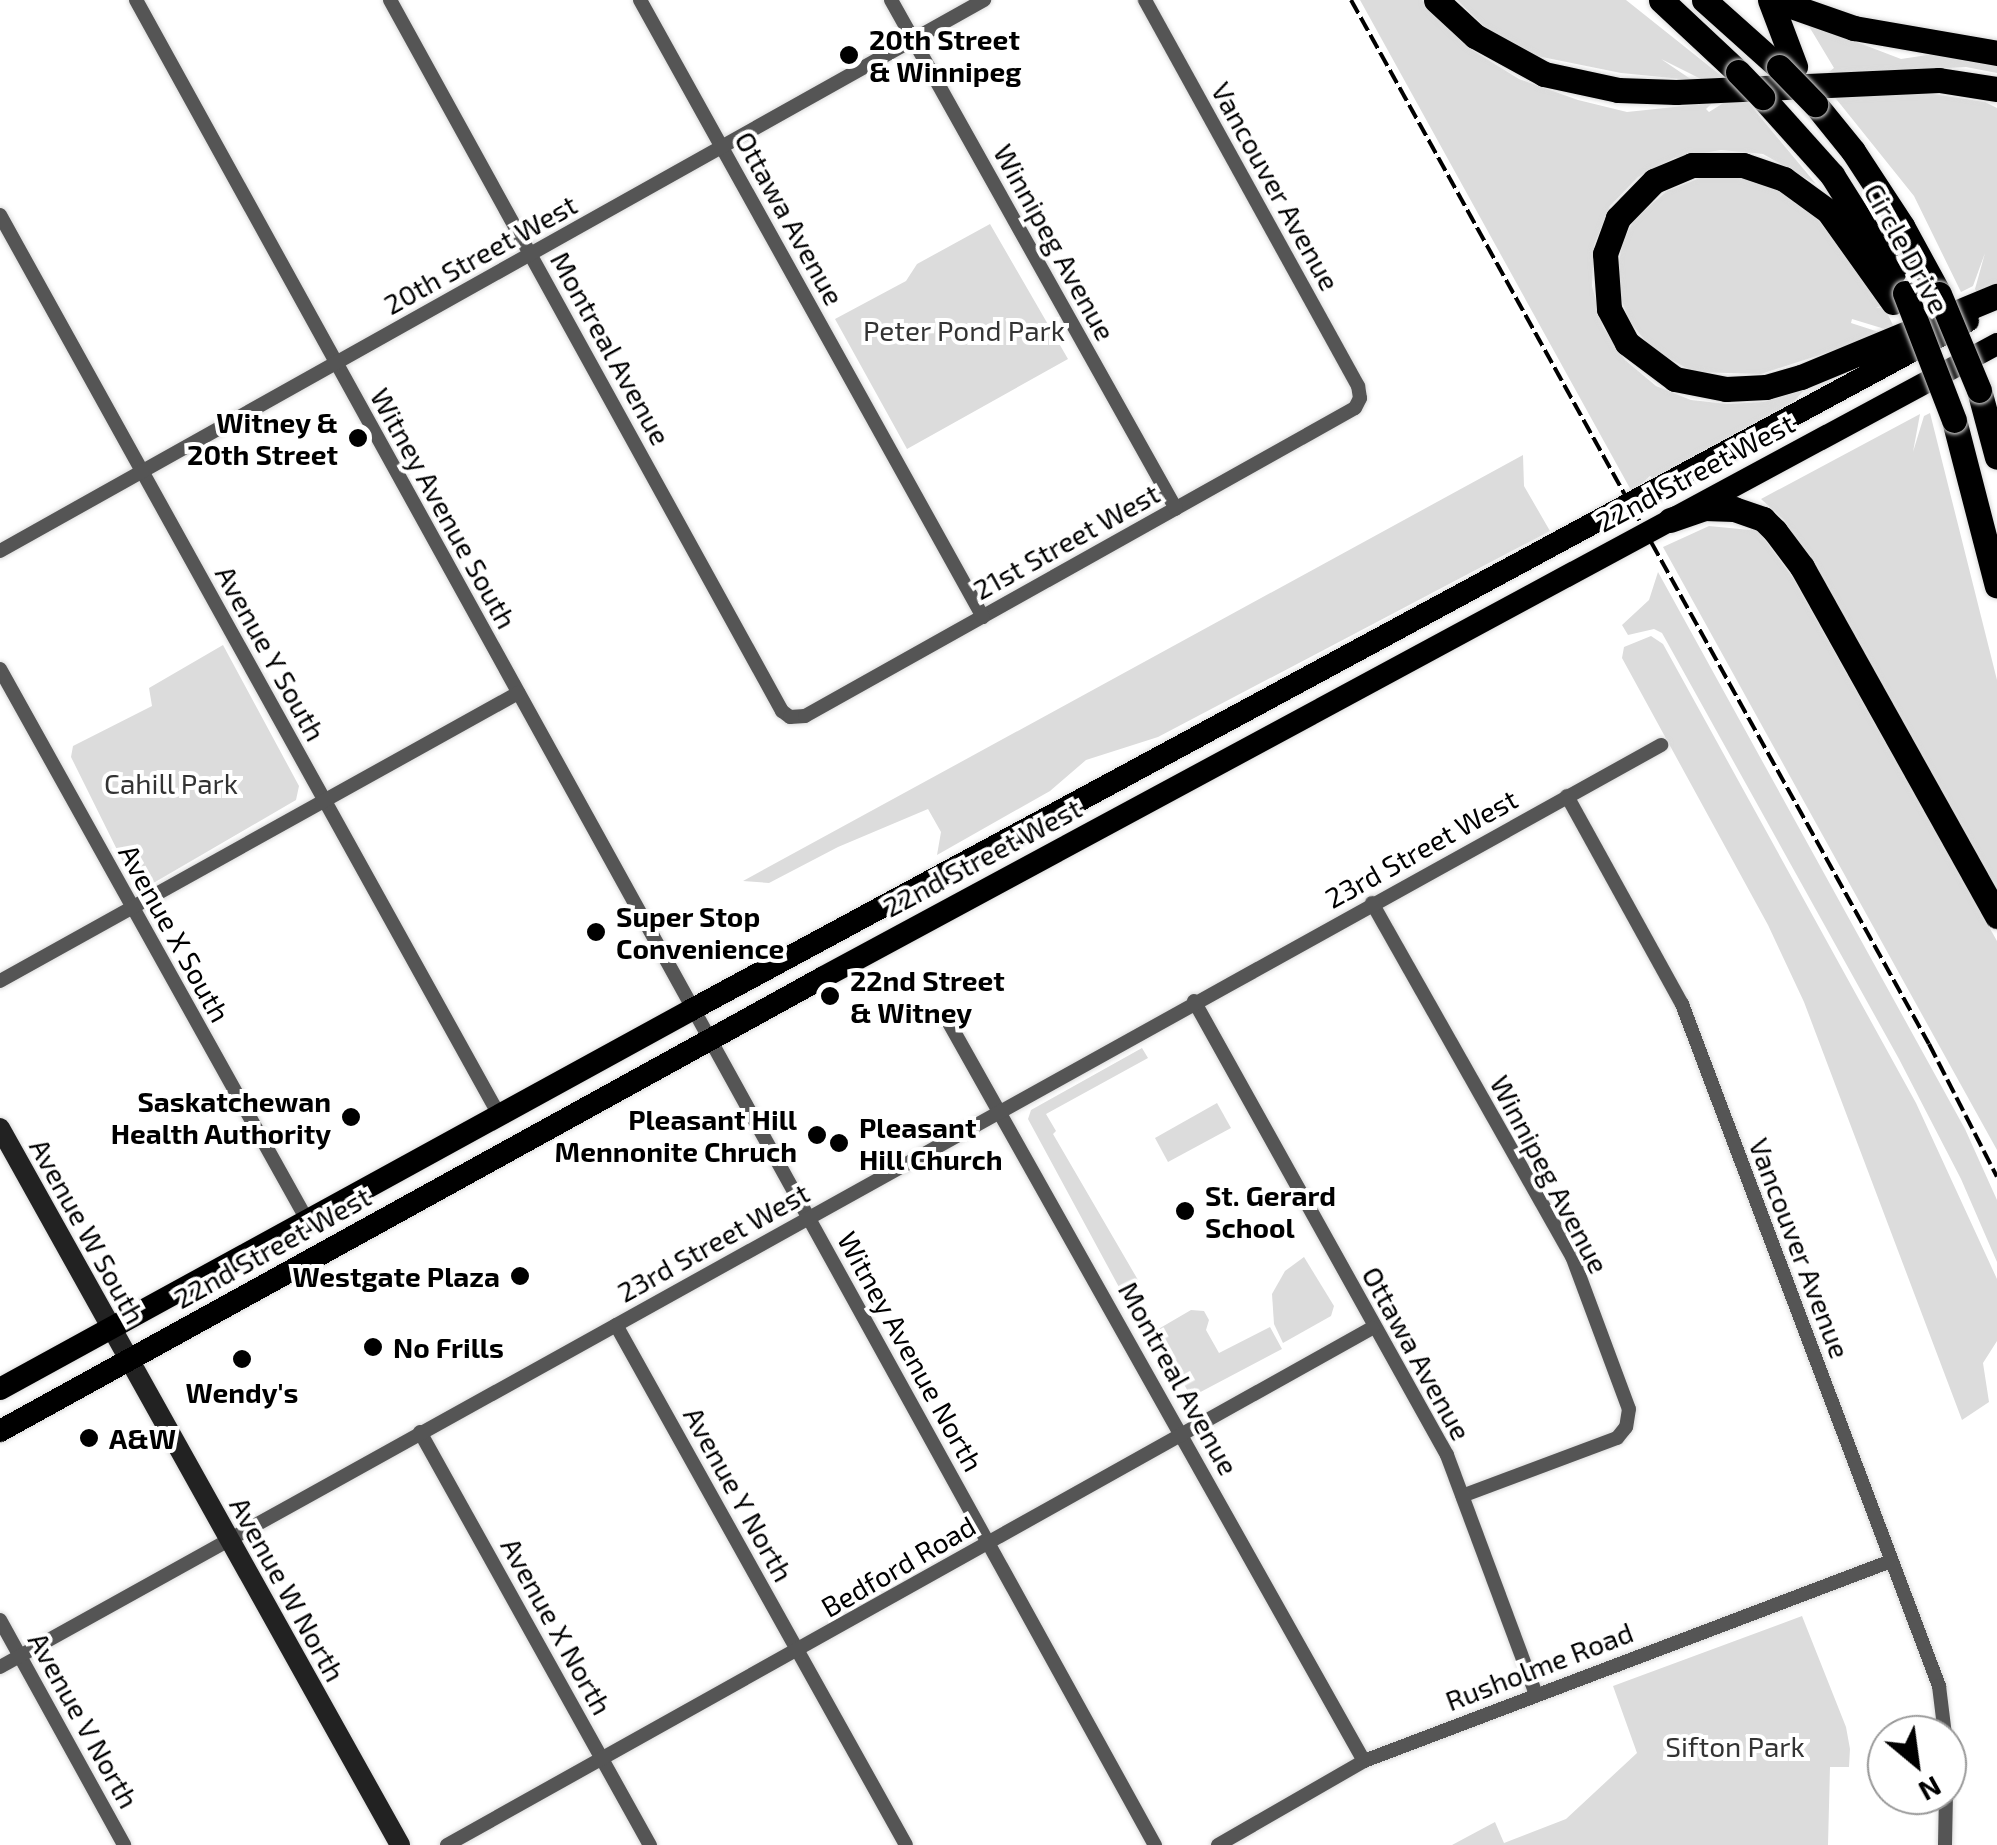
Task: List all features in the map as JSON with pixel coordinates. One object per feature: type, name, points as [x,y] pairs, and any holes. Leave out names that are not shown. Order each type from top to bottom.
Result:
[{"type":"highway","points":[[1436,0],[1475,36],[1544,74],[1618,90],[1676,92],[1939,80],[1997,89]]},
{"type":"highway","name":"Circle Drive","points":[[1661,0],[1738,72],[1832,175],[1899,298],[1954,420],[1997,586]]},
{"type":"highway","name":"Circle Drive","points":[[1704,0],[1787,67],[1820,104],[1902,226],[1939,294],[1980,390],[1997,457]]},
{"type":"highway","points":[[1787,67],[1773,7],[1854,28],[1997,53]]},
{"type":"highway","points":[[1899,298],[1828,211],[1784,178],[1743,165],[1692,165],[1654,181],[1618,218],[1605,254],[1606,296],[1621,335],[1660,372],[1707,387],[1766,387],[1802,378],[1997,296]]},
{"type":"highway","points":[[1670,520],[1704,508],[1734,509],[1764,519],[1775,531],[1802,567],[1997,916]]},
{"type":"main road","name":"22nd Street West","points":[[0,1389],[691,1010],[1997,304]]},
{"type":"main road","name":"22nd Street West","points":[[0,1431],[708,1040],[1997,344]]},
{"type":"street","name":"Witney Avenue South","points":[[136,0],[708,1040]]},
{"type":"street","name":"Montreal Avenue","points":[[390,0],[782,711],[790,717]]},
{"type":"street","name":"Ottawa Avenue","points":[[640,0],[983,617]]},
{"type":"street","name":"Winnipeg Avenue","points":[[891,0],[1176,509]]},
{"type":"street","name":"20th Street West","points":[[0,551],[984,0]]},
{"type":"street","name":"Vancouver Avenue","points":[[1145,0],[1358,386],[1360,398]]},
{"type":"street","name":"Avenue Y South","points":[[0,215],[499,1115]]},
{"type":"street","name":"21st Street West","points":[[790,717],[804,716],[1176,509],[1356,408],[1360,398]]},
{"type":"street","name":"Avenue X South","points":[[0,669],[307,1220]]},
{"type":"street","points":[[0,981],[518,694]]},
{"type":"street","name":"23rd Street West","points":[[0,1667],[1661,745]]},
{"type":"street","name":"Vancouver Avenue","points":[[1567,796],[1682,1004],[1938,1686],[1942,1715]]},
{"type":"street","name":"Winnipeg Avenue","points":[[1372,902],[1572,1256],[1629,1409],[1626,1427],[1616,1438],[1462,1496]]},
{"type":"street","name":"Ottawa Avenue","points":[[1194,1001],[1372,1328],[1447,1455],[1535,1692]]},
{"type":"street","name":"Montreal Avenue","points":[[948,1021],[1364,1761]]},
{"type":"street","name":"Witney Avenue North","points":[[708,1040],[1155,1845]]},
{"type":"street","name":"Avenue W South","points":[[0,1128],[128,1360]]},
{"type":"street","name":"Avenue Y North","points":[[616,1325],[906,1845]]},
{"type":"street","name":"Bedford Road","points":[[447,1845],[1372,1328]]},
{"type":"street","name":"Avenue W North","points":[[128,1360],[400,1845]]},
{"type":"street","name":"Avenue X North","points":[[420,1432],[650,1845]]},
{"type":"street","name":"Rusholme Road","points":[[1218,1845],[1364,1761],[1535,1692],[1891,1561]]},
{"type":"street","name":"Avenue V North","points":[[0,1620],[124,1845]]},
{"type":"street","points":[[1945,1845],[1946,1815]]},
{"type":"green space","points":[[1360,0],[1422,0],[1472,50],[1519,79],[1578,100],[1627,112],[1712,103],[1706,109],[1709,112],[1725,102],[1747,101],[1816,184],[1763,154],[1721,150],[1674,158],[1638,177],[1610,206],[1594,245],[1592,286],[1603,327],[1625,360],[1656,386],[1691,400],[1727,404],[1764,402],[1804,390],[1792,404],[1655,481],[1650,476],[1632,492]]},
{"type":"green space","points":[[1457,0],[1626,0],[1724,78],[1701,79],[1661,59],[1692,80],[1621,73],[1532,55],[1488,30]]},
{"type":"green space","points":[[1807,23],[1901,59],[1934,54],[1997,64],[1997,73],[1966,67],[1825,75],[1834,68]]},
{"type":"green space","points":[[1920,92],[1985,102],[1997,108],[1997,285],[1978,294],[1975,289],[1985,253],[1973,286],[1961,292],[1914,196],[1833,95]]},
{"type":"green space","points":[[1729,175],[1773,186],[1810,210],[1862,275],[1883,305],[1876,308],[1884,307],[1894,327],[1888,330],[1852,319],[1851,323],[1885,334],[1761,374],[1694,372],[1653,350],[1629,321],[1620,295],[1618,267],[1623,241],[1635,218],[1667,191],[1705,176]]},
{"type":"green space","name":"Peter Pond Park","points":[[990,224],[1068,359],[907,449],[835,319],[906,281],[917,264]]},
{"type":"green space","points":[[1930,413],[1997,680],[1997,895],[1811,563],[1784,520],[1761,499],[1920,414],[1913,452],[1924,416]]},
{"type":"green space","points":[[1523,455],[1524,486],[1550,531],[1158,737],[1086,760],[1050,791],[937,855],[941,832],[928,809],[838,847],[769,883],[743,881]]},
{"type":"green space","points":[[1754,525],[1793,578],[1997,941],[1997,1150],[1663,547],[1709,526],[1750,530]]},
{"type":"green space","points":[[1658,572],[1965,1129],[1997,1200],[1997,1262],[1961,1179],[1899,1059],[1662,633],[1654,629],[1628,635],[1622,625],[1649,600]]},
{"type":"green space","points":[[1651,636],[1663,644],[1916,1103],[1997,1279],[1997,1341],[1983,1363],[1989,1402],[1962,1420],[1804,1002],[1768,925],[1622,658],[1624,647]]},
{"type":"green space","name":"Cahill Park","points":[[223,645],[299,786],[296,800],[138,892],[71,757],[73,746],[152,706],[149,688]]},
{"type":"green space","points":[[1142,1048],[1148,1058],[1046,1114],[1056,1131],[1053,1134],[1138,1280],[1120,1289],[1028,1119],[1031,1110]]},
{"type":"green space","points":[[1217,1103],[1231,1128],[1168,1162],[1155,1138]]},
{"type":"green space","points":[[1304,1257],[1334,1306],[1331,1316],[1283,1343],[1274,1324],[1272,1294],[1285,1271]]},
{"type":"green space","points":[[1191,1310],[1204,1311],[1209,1320],[1206,1330],[1219,1353],[1270,1327],[1282,1349],[1191,1397],[1155,1331]]},
{"type":"green space","name":"Sifton Park","points":[[1802,1616],[1846,1727],[1850,1749],[1849,1767],[1830,1767],[1828,1845],[1452,1845],[1495,1822],[1504,1843],[1566,1819],[1637,1753],[1613,1686]]},
{"type":"railway","points":[[1351,0],[1929,1044],[1997,1177]]},
{"type":"place","name":"20th Street & Winnipeg","points":[[849,55]]},
{"type":"place","name":"Witney & 20th Street","points":[[358,438]]},
{"type":"place","name":"Super Stop Convenience","points":[[596,932]]},
{"type":"place","name":"22nd Street & Witney","points":[[830,996]]},
{"type":"place","name":"Saskatchewan Health Authority","points":[[351,1117]]},
{"type":"place","name":"Pleasant Hill Mennonite Chruch","points":[[817,1135]]},
{"type":"place","name":"Pleasant Hill Church","points":[[839,1143]]},
{"type":"place","name":"St. Gerard School","points":[[1185,1211]]},
{"type":"place","name":"Westgate Plaza","points":[[520,1276]]},
{"type":"place","name":"No Frills","points":[[373,1347]]},
{"type":"place","name":"Wendy's","points":[[242,1359]]},
{"type":"place","name":"A&W","points":[[89,1438]]}]
